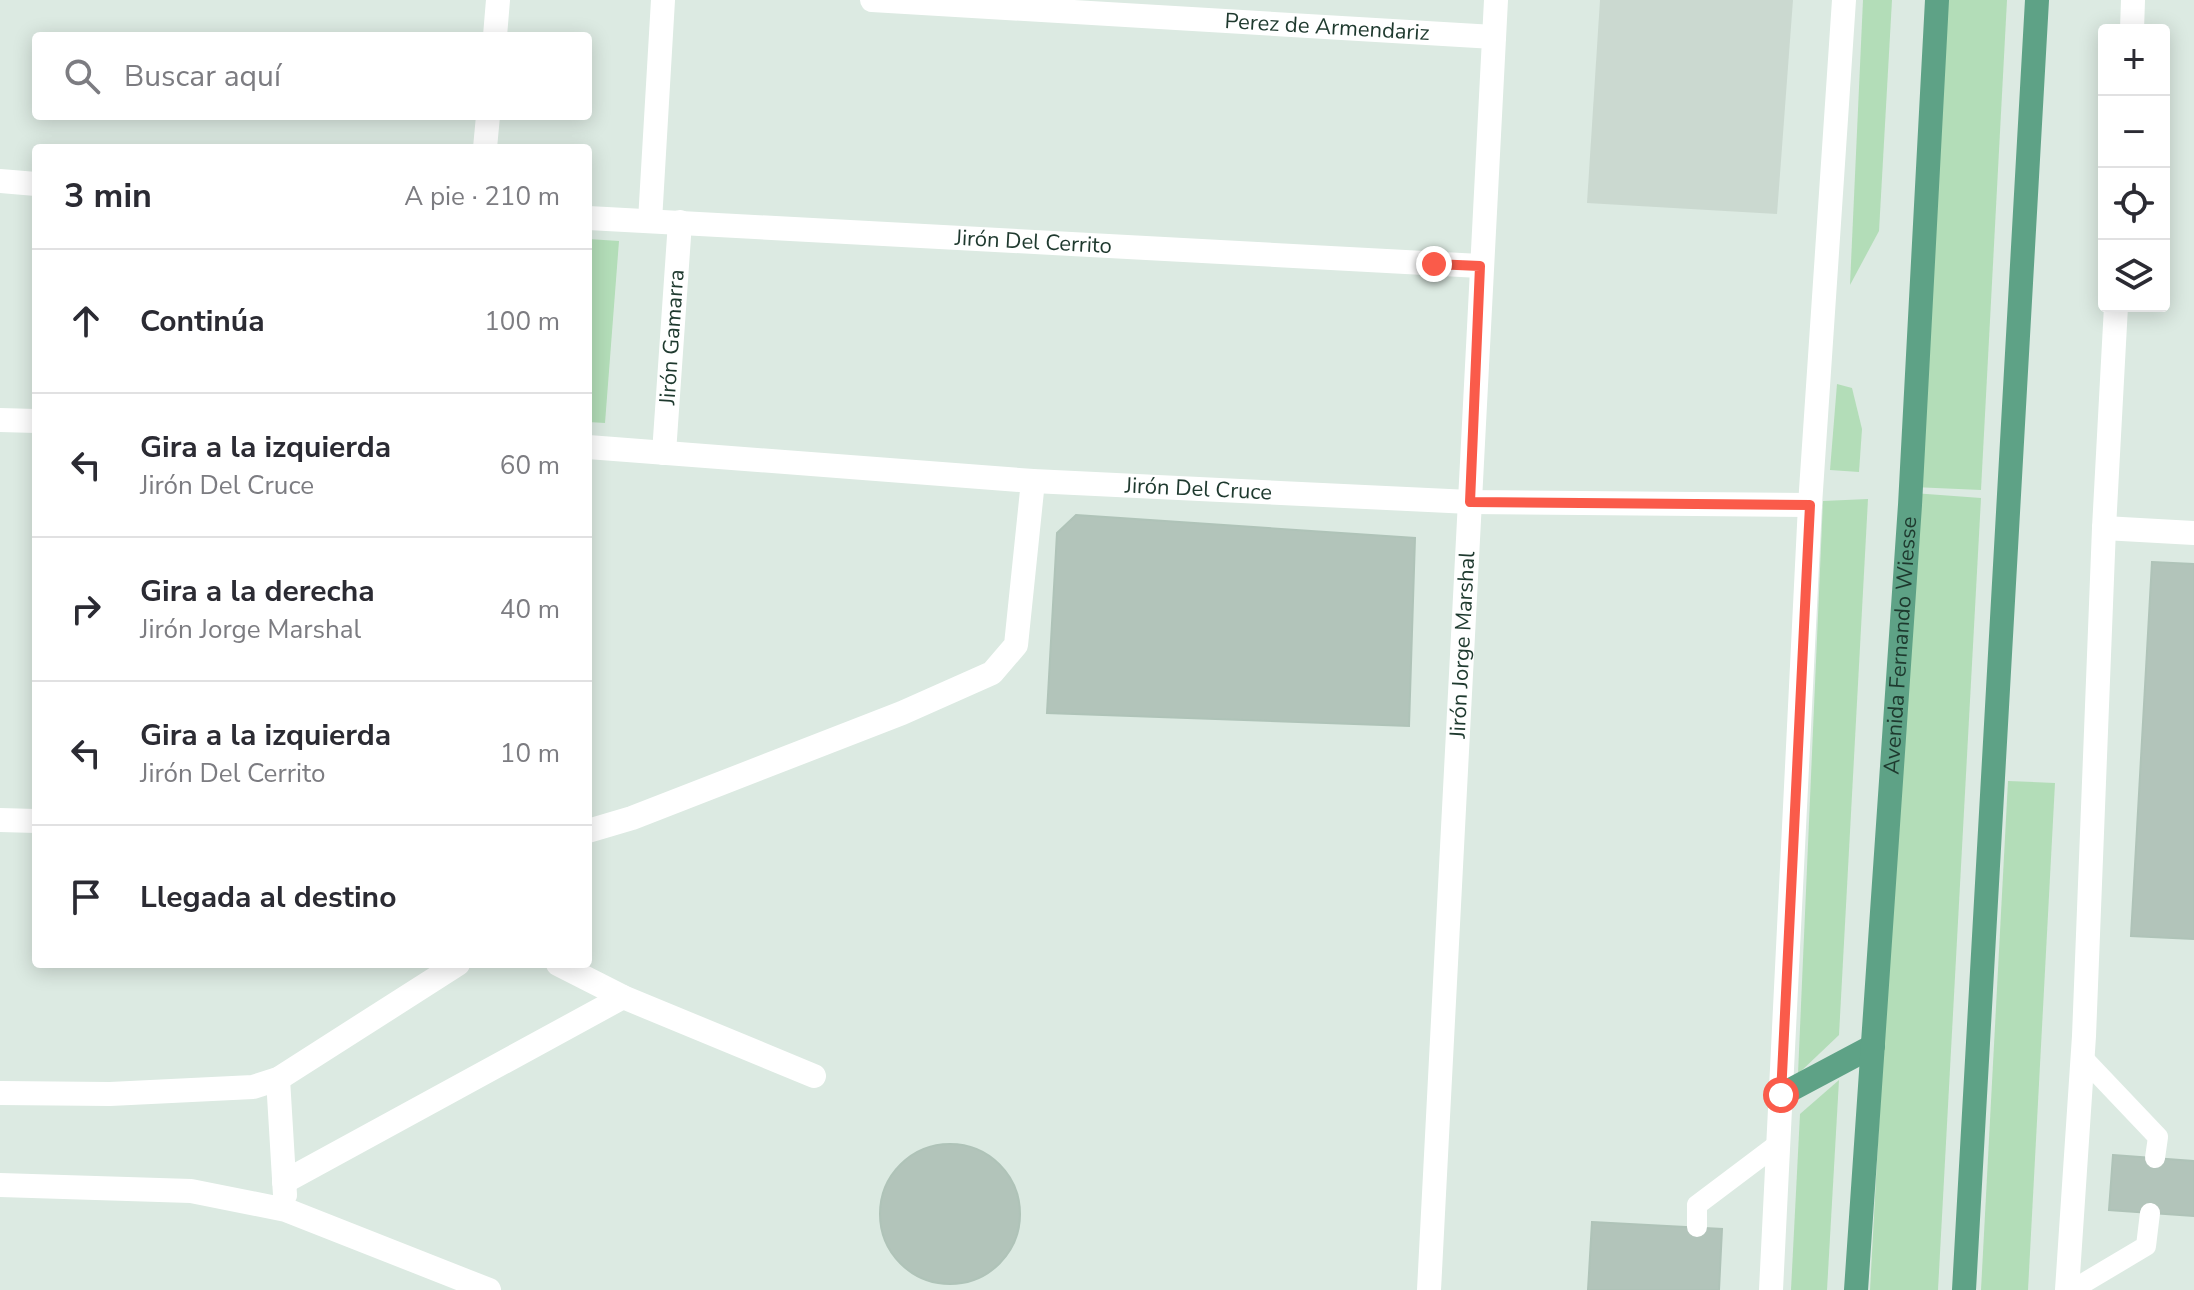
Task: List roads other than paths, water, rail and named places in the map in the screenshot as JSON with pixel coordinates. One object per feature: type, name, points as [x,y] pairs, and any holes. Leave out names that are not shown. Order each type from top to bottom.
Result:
[{"type":"main road","name":"Avenida Fernando Wiesse","points":[[1856,1290],[1910,505],[1937,0]]},
{"type":"main road","points":[[1964,1290],[2037,0]]},
{"type":"main road","points":[[1781,1095],[1873,1046]]},
{"type":"street","points":[[495,32],[498,0]]},
{"type":"street","points":[[650,221],[663,0]]},
{"type":"street","name":"Perez de Armendariz","points":[[872,0],[1494,37]]},
{"type":"street","name":"Jirón Jorge Marshal","points":[[1429,1290],[1496,0]]},
{"type":"street","points":[[1771,1290],[1810,505],[1844,0]]},
{"type":"street","points":[[2132,24],[2133,0]]},
{"type":"street","points":[[485,144],[488,120]]},
{"type":"street","points":[[0,181],[32,184]]},
{"type":"street","name":"Jirón Del Cerrito","points":[[592,218],[1480,266]]},
{"type":"street","name":"Jirón Gamarra","points":[[664,453],[680,222]]},
{"type":"street","points":[[2070,1290],[2116,312]]},
{"type":"street","points":[[0,420],[32,421]]},
{"type":"street","name":"Jirón Del Cruce","points":[[592,447],[1033,481],[1470,502],[1810,505]]},
{"type":"street","points":[[592,830],[632,818],[902,713],[992,673],[1016,645],[1033,481]]},
{"type":"street","points":[[2104,528],[2194,533]]},
{"type":"street","points":[[0,820],[32,821]]},
{"type":"street","points":[[0,1093],[110,1094],[253,1087],[278,1079],[452,968]]},
{"type":"street","points":[[566,968],[623,997],[814,1076]]},
{"type":"street","points":[[284,1182],[623,997]]},
{"type":"street","points":[[278,1079],[286,1210]]},
{"type":"street","points":[[0,1185],[191,1191],[286,1210],[489,1290]]},
{"type":"lane","points":[[2082,1057],[2158,1137],[2155,1158]]},
{"type":"lane","points":[[1697,1227],[1697,1205],[1778,1144]]},
{"type":"lane","points":[[2070,1290],[2146,1246],[2150,1213]]}]
